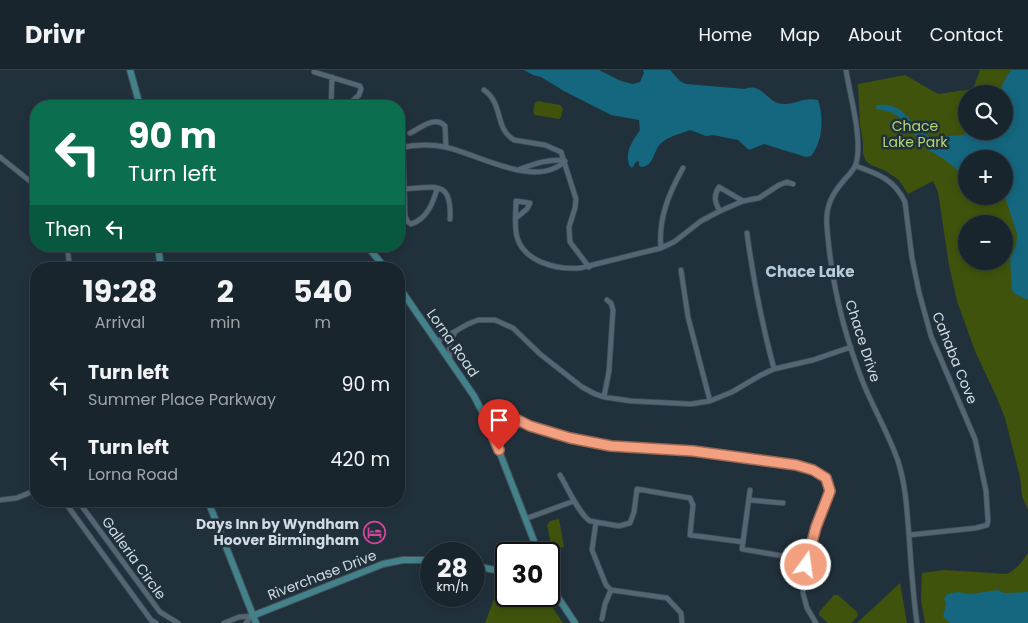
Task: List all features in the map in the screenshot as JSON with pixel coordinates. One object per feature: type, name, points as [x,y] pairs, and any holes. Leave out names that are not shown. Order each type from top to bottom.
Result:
[{"type":"street","points":[[130,70],[139,100]]},
{"type":"street","points":[[846,70],[858,143],[856,166]]},
{"type":"street","points":[[314,72],[356,84],[361,89],[359,95],[354,100]]},
{"type":"street","points":[[331,100],[332,77]]},
{"type":"street","points":[[484,90],[490,94],[496,104],[503,127],[509,137],[514,140],[553,147],[561,152],[576,199],[569,227],[570,242],[589,267]]},
{"type":"street","points":[[410,133],[428,123],[440,121],[445,126],[446,147]]},
{"type":"street","points":[[405,147],[446,147],[503,167],[520,169],[548,171],[559,167],[564,161]]},
{"type":"street","points":[[0,157],[30,181]]},
{"type":"street","points":[[520,169],[549,161],[564,161]]},
{"type":"street","name":"Chace Drive","points":[[856,166],[831,197],[826,215],[835,284],[851,347],[865,386],[898,461],[903,481],[908,510],[917,623]]},
{"type":"street","name":"Cahaba Cove","points":[[856,166],[880,175],[892,183],[900,192],[905,202],[915,276],[925,314],[939,356],[968,421],[980,457],[986,491],[988,521],[986,525]]},
{"type":"street","points":[[661,248],[659,231],[662,220],[668,199],[683,168]]},
{"type":"street","points":[[516,218],[517,237],[523,249],[532,258],[572,269],[589,267],[661,248],[674,242],[701,221],[720,211],[743,201],[759,198],[786,182],[793,184]]},
{"type":"street","points":[[720,211],[715,198],[719,187],[743,201]]},
{"type":"street","points":[[437,189],[431,208],[416,222],[412,224],[408,222],[405,189],[437,189],[446,191],[449,196],[450,219]]},
{"type":"street","points":[[747,233],[752,272],[774,369]]},
{"type":"street","points":[[372,252],[380,262]]},
{"type":"street","points":[[681,270],[688,317],[710,401]]},
{"type":"street","name":"Lorna Road","points":[[405,295],[474,396],[489,425],[534,542]]},
{"type":"street","points":[[604,397],[610,371],[613,310],[611,303],[607,300]]},
{"type":"street","points":[[438,342],[478,320],[495,320],[517,331],[540,354],[582,387],[604,397],[631,402],[691,404],[710,401],[732,392],[774,369],[813,360],[851,347]]},
{"type":"street","points":[[450,359],[449,348],[451,339],[457,330]]},
{"type":"street","points":[[489,425],[495,421],[518,420],[530,426],[570,438],[611,446],[693,451],[796,465],[822,474],[828,482],[830,491],[812,543],[804,575],[803,593],[807,608],[816,623]]},
{"type":"street","points":[[489,425],[498,427],[512,425],[530,426]]},
{"type":"street","points":[[499,450],[502,440],[512,425]]},
{"type":"street","points":[[560,475],[574,501],[587,519],[619,526],[630,523],[634,512],[637,489],[690,498],[693,505],[690,535],[743,542]]},
{"type":"street","points":[[750,490],[742,550],[783,556]]},
{"type":"street","points":[[0,500],[17,498],[30,493]]},
{"type":"street","points":[[749,500],[783,503]]},
{"type":"street","points":[[525,519],[574,501]]},
{"type":"street","name":"Galleria Circle","points":[[68,507],[151,620],[156,623]]},
{"type":"street","name":"Galleria Circle","points":[[82,507],[160,612],[178,623]]},
{"type":"street","points":[[210,507],[256,623]]},
{"type":"street","points":[[596,522],[592,550],[606,585],[611,590],[667,598],[681,613],[683,617],[682,623]]},
{"type":"street","points":[[909,535],[976,528],[986,525],[993,529]]},
{"type":"street","name":"Riverchase Drive","points":[[252,616],[383,564],[403,560],[420,560]]},
{"type":"street","points":[[602,619],[605,604],[611,590]]},
{"type":"street","points":[[560,600],[575,623]]},
{"type":"street","points":[[224,623],[239,617],[252,616]]},
{"type":"street","points":[[246,623],[252,616]]},
{"type":"green space","name":"Chace Lake Park","points":[[980,70],[1028,70],[1028,510],[1022,496],[1020,477],[1005,418],[975,351],[957,301],[949,265],[938,192],[933,181],[908,194],[899,180],[884,170],[871,165],[866,161],[863,154],[858,84],[905,75],[938,94],[958,91],[958,140],[1013,140],[1013,85],[974,85]]},
{"type":"green space","points":[[538,101],[560,105],[563,108],[561,117],[559,119],[535,115],[533,112],[535,103]]},
{"type":"green space","points":[[559,519],[564,547],[560,548],[560,542],[551,542],[547,525],[550,521]]},
{"type":"green space","points":[[1028,553],[1028,623],[925,623],[921,600],[922,573],[944,570],[1007,574],[1019,565]]},
{"type":"green space","points":[[900,583],[907,623],[857,623]]},
{"type":"green space","points":[[834,595],[838,595],[857,612],[858,616],[851,623],[828,623],[819,615],[819,612]]},
{"type":"green space","points":[[495,596],[495,607],[552,607],[563,623],[485,623]]},
{"type":"water","points":[[524,70],[599,70],[621,81],[633,84],[640,82],[644,73],[643,70],[670,70],[680,81],[686,84],[745,89],[756,88],[778,103],[787,104],[812,99],[818,100],[822,121],[820,136],[811,156],[806,157],[764,144],[749,150],[738,140],[713,135],[706,136],[690,130],[664,141],[646,166],[639,166],[637,161],[632,168],[629,165],[628,155],[632,143],[640,130],[639,120],[611,115],[541,77]]},
{"type":"water","points":[[1012,70],[1028,70],[1028,300],[1015,294],[1012,290],[1011,270],[1013,270],[1013,252],[1016,246],[1017,234],[1013,215],[1011,215],[1008,205],[1013,205],[1013,150],[958,150],[958,171],[944,159],[928,150],[899,117],[891,112],[876,109],[877,105],[885,105],[898,109],[922,132],[938,142],[946,136],[958,135],[958,140],[1013,140],[1013,85],[1003,85],[1007,75]]},
{"type":"water","points":[[998,590],[1004,593],[1028,592],[1028,623],[950,623],[943,617],[946,603],[944,599],[947,594],[957,592],[971,594]]},
{"type":"place","name":"Days Inn by Wyndham Hoover Birmingham","points":[[375,532]]},
{"type":"district","name":"Chace Lake","points":[[810,272]]},
{"type":"route","points":[[499,450],[489,425],[495,421],[511,419],[570,438],[611,446],[693,451],[796,465],[813,470],[826,478],[830,491],[816,527],[806,565]]}]
